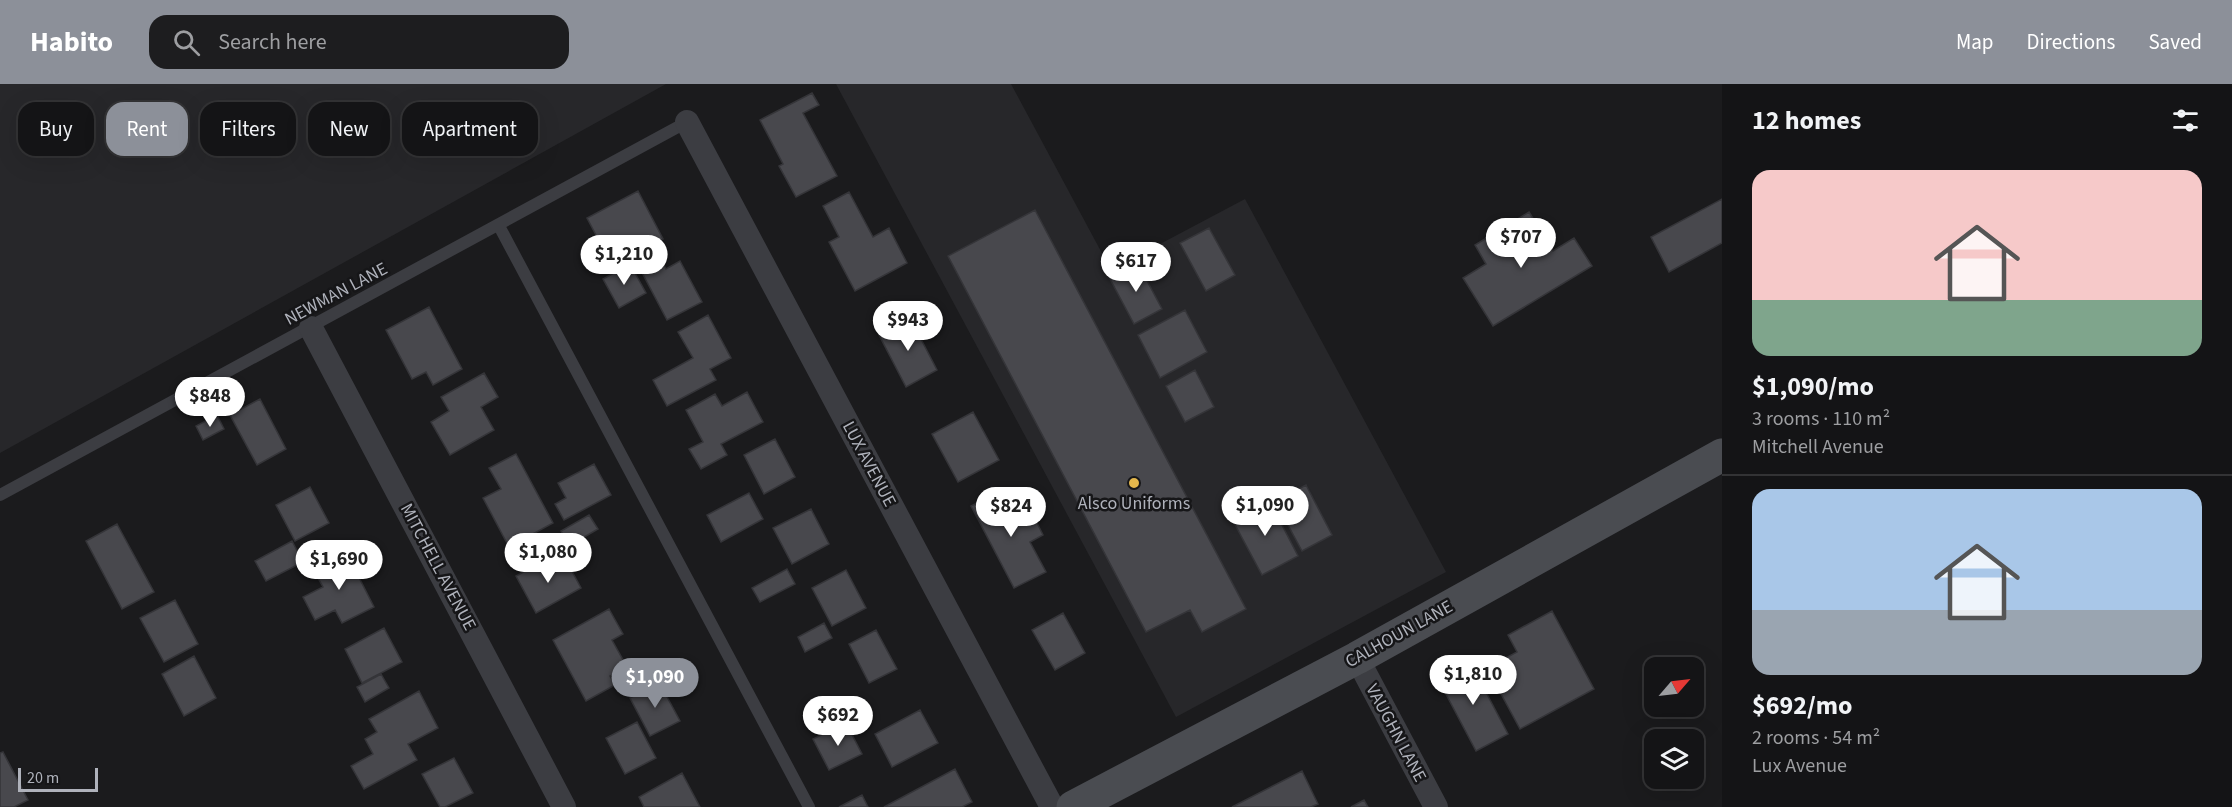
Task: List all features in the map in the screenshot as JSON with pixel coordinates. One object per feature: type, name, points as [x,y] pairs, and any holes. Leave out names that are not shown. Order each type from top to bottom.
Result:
[{"type":"street","name":"LUX AVENUE","points":[[687,122],[1052,807]]},
{"type":"street","name":"MITCHELL AVENUE","points":[[311,328],[564,807]]},
{"type":"street","name":"CALHOUN LANE","points":[[1073,807],[1357,658],[1722,455]]},
{"type":"street","name":"VAUGHN LANE","points":[[1357,658],[1436,807]]},
{"type":"lane","name":"NEWMAN LANE","points":[[0,495],[687,122]]},
{"type":"lane","points":[[499,226],[809,807]]},
{"type":"shaded area","points":[[0,84],[666,84],[538,155],[538,102],[402,102],[402,156],[536,156],[0,453]]},
{"type":"shaded area","points":[[836,84],[1011,84],[1111,270],[1245,199],[1446,572],[1176,717]]},
{"type":"building","points":[[812,93],[819,105],[803,113],[837,176],[796,197],[779,166],[783,164],[760,120]]},
{"type":"building","points":[[638,191],[663,239],[633,255],[626,241],[605,252],[587,218]]},
{"type":"building","points":[[849,192],[873,237],[889,228],[907,263],[855,291],[829,242],[839,237],[823,206]]},
{"type":"building","points":[[1722,199],[1722,243],[1669,272],[1651,237]]},
{"type":"building","points":[[1035,210],[1246,609],[1202,632],[1190,610],[1146,632],[948,256]]},
{"type":"building","points":[[1529,212],[1553,251],[1574,238],[1592,266],[1493,326],[1463,278],[1486,264],[1475,245]]},
{"type":"building","points":[[1209,228],[1235,275],[1206,291],[1180,243]]},
{"type":"building","points":[[658,253],[666,269],[680,261],[702,302],[667,320],[637,263]]},
{"type":"building","points":[[1137,262],[1162,309],[1134,324],[1109,277]]},
{"type":"building","points":[[630,264],[646,293],[619,308],[603,279]]},
{"type":"building","points":[[429,307],[462,369],[433,385],[426,372],[412,379],[386,330]]},
{"type":"building","points":[[1185,310],[1207,352],[1160,378],[1138,335]]},
{"type":"building","points":[[708,315],[731,358],[710,369],[716,380],[667,406],[653,380],[693,358],[678,332]]},
{"type":"building","points":[[910,318],[937,370],[906,387],[879,335]]},
{"type":"building","points":[[1195,370],[1214,407],[1185,422],[1166,386]]},
{"type":"building","points":[[484,373],[498,397],[481,407],[494,430],[450,455],[431,422],[449,411],[441,397]]},
{"type":"building","points":[[747,392],[763,422],[721,444],[727,455],[701,469],[689,449],[703,442],[686,410],[715,394],[722,406]]},
{"type":"building","points":[[260,399],[286,449],[257,465],[230,415]]},
{"type":"building","points":[[973,412],[999,460],[958,482],[932,434]]},
{"type":"building","points":[[217,415],[224,429],[203,440],[196,426]]},
{"type":"building","points":[[775,439],[795,477],[764,494],[744,455]]},
{"type":"building","points":[[516,454],[553,523],[509,547],[483,498],[501,489],[489,468]]},
{"type":"building","points":[[594,464],[611,495],[564,520],[555,504],[566,498],[558,483]]},
{"type":"building","points":[[1306,485],[1332,535],[1302,551],[1275,501]]},
{"type":"building","points":[[310,487],[329,523],[295,541],[276,505]]},
{"type":"building","points":[[1002,490],[1019,522],[1033,515],[1043,535],[1030,542],[1046,572],[1014,588],[971,506]]},
{"type":"building","points":[[749,493],[763,519],[721,542],[707,515]]},
{"type":"building","points":[[1269,500],[1298,556],[1262,575],[1232,519]]},
{"type":"building","points":[[811,509],[829,544],[792,564],[773,528]]},
{"type":"building","points":[[589,515],[598,529],[569,546],[561,531]]},
{"type":"building","points":[[117,524],[154,592],[122,609],[86,541]]},
{"type":"building","points":[[292,541],[303,562],[266,581],[255,561]]},
{"type":"building","points":[[346,552],[374,607],[342,623],[335,610],[315,620],[303,597],[323,587],[313,569]]},
{"type":"building","points":[[549,558],[556,570],[568,564],[581,588],[536,613],[516,576]]},
{"type":"building","points":[[787,569],[795,584],[760,602],[752,588]]},
{"type":"building","points":[[846,570],[866,608],[832,626],[812,588]]},
{"type":"building","points":[[175,600],[198,644],[164,662],[140,618]]},
{"type":"building","points":[[609,609],[623,634],[612,640],[627,667],[610,676],[615,685],[586,701],[553,640]]},
{"type":"building","points":[[1552,611],[1594,689],[1520,729],[1487,668],[1517,652],[1508,635]]},
{"type":"building","points":[[1063,613],[1085,653],[1055,670],[1032,630]]},
{"type":"building","points":[[824,623],[832,638],[805,652],[798,637]]},
{"type":"building","points":[[384,628],[402,662],[362,683],[345,649]]},
{"type":"building","points":[[876,630],[897,669],[869,683],[849,644]]},
{"type":"building","points":[[194,656],[216,698],[184,716],[162,674]]},
{"type":"building","points":[[1470,662],[1508,734],[1476,751],[1438,679]]},
{"type":"building","points":[[381,674],[389,688],[365,702],[357,687]]},
{"type":"building","points":[[659,682],[680,721],[650,736],[630,698]]},
{"type":"building","points":[[419,691],[438,728],[408,744],[417,760],[364,789],[351,766],[373,754],[365,739],[377,732],[369,719]]},
{"type":"building","points":[[920,710],[938,743],[892,767],[875,734]]},
{"type":"building","points":[[637,722],[656,758],[625,774],[606,738]]},
{"type":"building","points":[[846,723],[862,754],[829,770],[813,739]]},
{"type":"building","points":[[3,752],[28,800],[14,807],[0,807],[0,753]]},
{"type":"building","points":[[454,758],[473,793],[445,807],[440,807],[422,774]]},
{"type":"building","points":[[955,769],[972,802],[962,807],[884,807]]},
{"type":"building","points":[[1302,771],[1318,804],[1311,807],[1232,807]]},
{"type":"building","points":[[682,773],[700,807],[644,807],[639,797]]},
{"type":"building","points":[[862,795],[868,807],[839,807]]},
{"type":"building","points":[[1364,800],[1368,807],[1351,807]]},
{"type":"place","name":"Alsco Uniforms","points":[[1134,483]]}]
